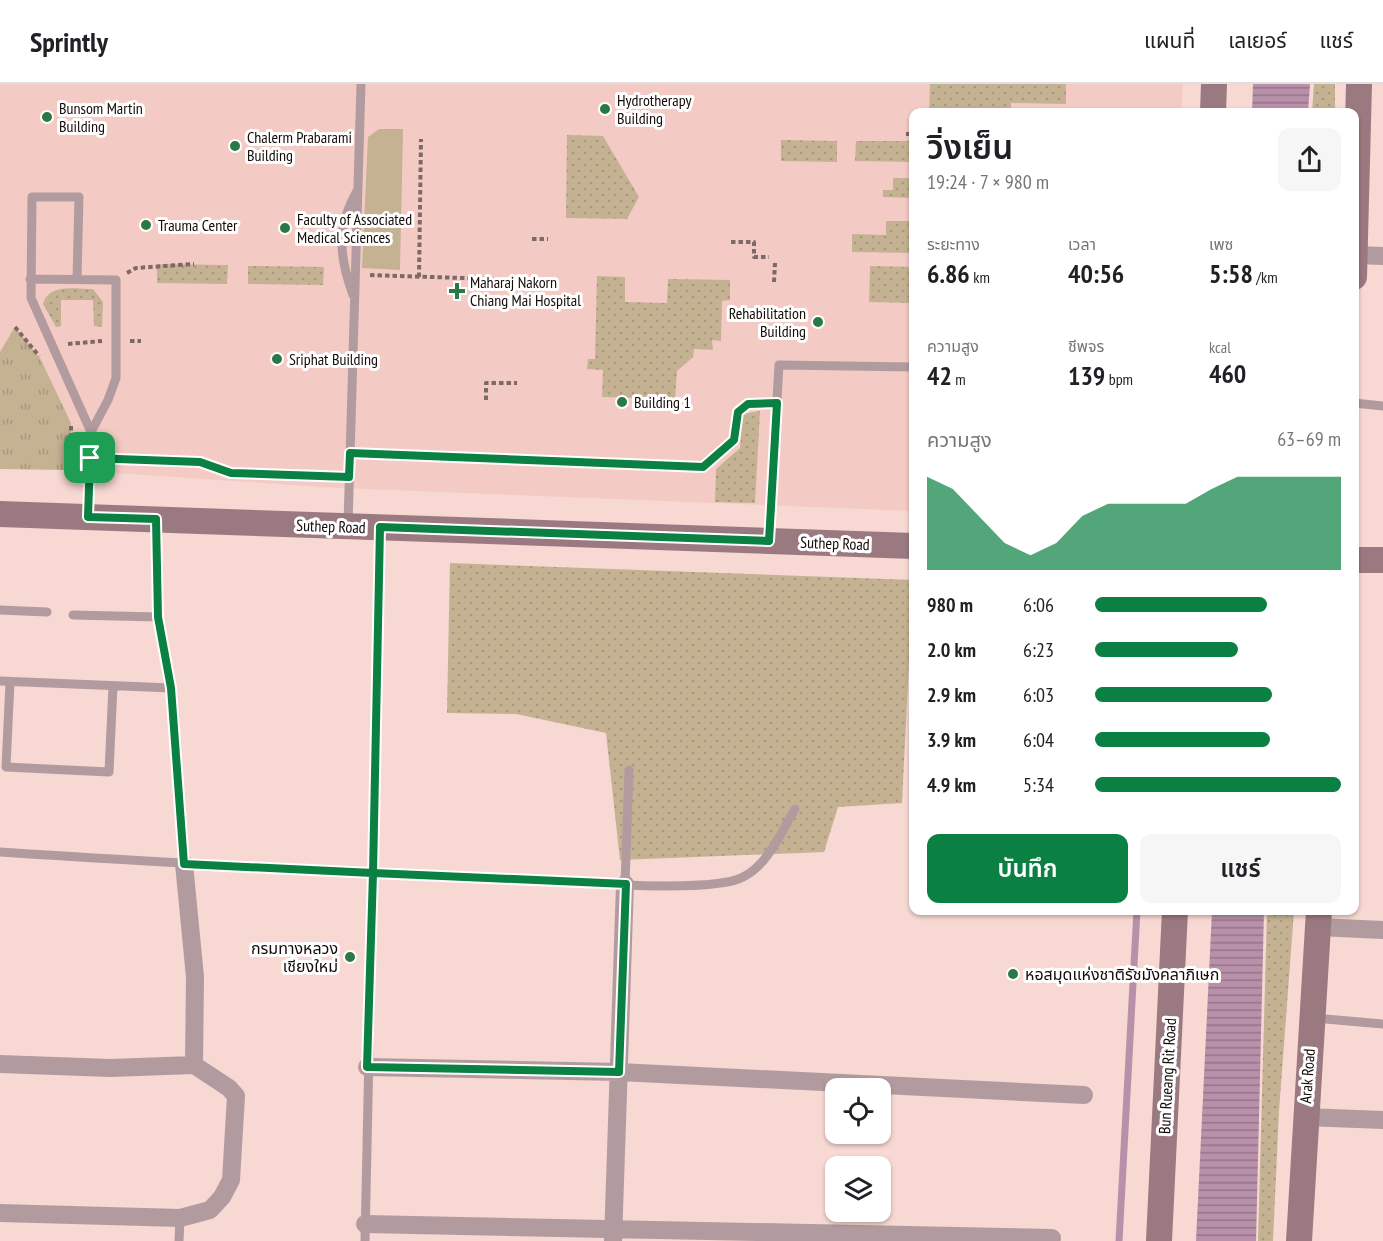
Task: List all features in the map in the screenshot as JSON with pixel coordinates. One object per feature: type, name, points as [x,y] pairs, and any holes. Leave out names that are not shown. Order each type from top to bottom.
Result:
[{"type":"main road","points":[[1213,108],[1214,84]]},
{"type":"main road","points":[[1358,108],[1359,84]]},
{"type":"main road","name":"Suthep Road","points":[[0,514],[909,546]]},
{"type":"main road","points":[[1359,560],[1383,560]]},
{"type":"main road","name":"Bun Rueang Rit Road","points":[[1159,1241],[1175,915]]},
{"type":"main road","name":"Arak Road","points":[[1299,1241],[1319,919]]},
{"type":"street","points":[[1359,255],[1383,256]]},
{"type":"street","points":[[184,864],[195,976],[194,1065]]},
{"type":"street","points":[[613,1235],[626,884]]},
{"type":"street","points":[[1319,919],[1383,930]]},
{"type":"street","points":[[0,1064],[110,1068],[194,1065],[229,1088],[236,1096],[231,1180],[222,1197],[210,1210],[180,1218],[0,1214]]},
{"type":"street","points":[[367,1067],[619,1072],[1084,1095]]},
{"type":"street","points":[[1305,1117],[1383,1120]]},
{"type":"street","points":[[365,1232],[1052,1238]]},
{"type":"lane","points":[[348,526],[361,84]]},
{"type":"lane","points":[[354,300],[342,264],[344,214],[358,189]]},
{"type":"lane","points":[[77,279],[79,197],[32,197],[31,298],[91,432]]},
{"type":"lane","points":[[30,279],[116,280],[116,378],[108,400],[91,432],[88,517]]},
{"type":"lane","points":[[769,541],[778,365],[909,367]]},
{"type":"lane","points":[[350,453],[703,467],[734,440],[738,412],[748,404],[777,403]]},
{"type":"lane","points":[[1359,404],[1383,406]]},
{"type":"lane","points":[[90,458],[200,462],[231,473],[349,477]]},
{"type":"lane","points":[[156,519],[158,617],[171,688],[184,864]]},
{"type":"lane","points":[[365,1232],[380,527]]},
{"type":"lane","points":[[0,610],[47,612]]},
{"type":"lane","points":[[73,615],[158,617]]},
{"type":"lane","points":[[113,686],[109,772],[6,767],[5,681],[171,688]]},
{"type":"lane","points":[[626,884],[629,770]]},
{"type":"lane","points":[[0,852],[373,873],[626,884],[709,884],[743,878],[763,862],[795,809]]},
{"type":"lane","points":[[1312,1018],[1383,1024]]},
{"type":"lane","points":[[179,1241],[180,1218]]},
{"type":"path","points":[[419,277],[421,139]]},
{"type":"path","points":[[532,238],[548,238]]},
{"type":"path","points":[[731,242],[754,242],[754,257],[769,257]]},
{"type":"path","points":[[774,282],[775,263]]},
{"type":"path","points":[[116,280],[136,268],[194,264]]},
{"type":"path","points":[[355,275],[522,280]]},
{"type":"path","points":[[15,327],[40,358]]},
{"type":"path","points":[[31,346],[116,340],[141,341]]},
{"type":"path","points":[[486,400],[486,383],[518,383]]},
{"type":"path","points":[[70,423],[70,479]]},
{"type":"shaded area","name":"Maharaj Nakorn Chiang Mai Hospital","points":[[0,84],[1183,84],[1181,108],[909,108],[909,511],[339,488],[71,470],[0,469]]},
{"type":"shaded area","points":[[1253,84],[1310,84],[1308,108],[1252,108]]},
{"type":"shaded area","points":[[1212,915],[1264,915],[1256,1241],[1196,1241]]},
{"type":"green space","points":[[930,84],[1066,84],[1066,104],[1011,103],[1011,108],[929,108]]},
{"type":"green space","points":[[1314,84],[1335,84],[1335,108],[1312,108]]},
{"type":"green space","points":[[379,129],[403,129],[400,270],[362,268],[368,137]]},
{"type":"green space","points":[[567,135],[603,136],[639,197],[627,219],[566,218]]},
{"type":"green space","points":[[781,140],[837,141],[837,162],[781,161]]},
{"type":"green space","points":[[856,141],[909,141],[909,162],[855,161]]},
{"type":"green space","points":[[893,178],[909,178],[909,198],[883,197],[883,190],[893,190]]},
{"type":"green space","points":[[886,221],[909,221],[909,253],[852,252],[852,234],[886,235]]},
{"type":"green space","points":[[157,264],[228,265],[227,284],[157,283]]},
{"type":"green space","points":[[248,266],[324,267],[323,285],[248,284]]},
{"type":"green space","points":[[870,266],[909,267],[909,303],[869,302]]},
{"type":"green space","points":[[597,276],[625,277],[625,302],[667,303],[668,279],[730,280],[730,300],[722,301],[721,341],[712,340],[713,350],[694,349],[693,357],[677,371],[675,399],[602,397],[603,370],[587,369],[588,359],[595,359]]},
{"type":"green space","points":[[93,289],[103,302],[102,327],[94,326],[93,300],[61,300],[61,326],[56,327],[43,304],[46,297],[57,290]]},
{"type":"green space","points":[[15,327],[40,358],[71,423],[71,470],[0,469],[0,352]]},
{"type":"green space","points":[[760,411],[755,503],[715,502],[716,469],[740,448],[743,414]]},
{"type":"green space","points":[[450,563],[909,580],[909,661],[902,803],[838,807],[824,852],[620,860],[606,733],[516,714],[447,713]]},
{"type":"green space","points":[[1267,915],[1294,915],[1279,1111],[1273,1241],[1258,1241]]},
{"type":"waterway","points":[[1119,1241],[1137,915]]},
{"type":"place","name":"Hydrotherapy Building","points":[[605,109]]},
{"type":"place","name":"Bunsom Martin Building","points":[[47,117]]},
{"type":"place","name":"Chalerm Prabarami Building","points":[[235,146]]},
{"type":"place","name":"Trauma Center","points":[[146,225]]},
{"type":"place","name":"Faculty of Associated Medical Sciences","points":[[285,228]]},
{"type":"place","name":"Maharaj Nakorn Chiang Mai Hospital","points":[[457,291]]},
{"type":"place","name":"Rehabilitation Building","points":[[818,322]]},
{"type":"place","name":"Sriphat Building","points":[[277,359]]},
{"type":"place","name":"Building 1","points":[[622,402]]},
{"type":"place","name":"กรมทางหลวง เชียงใหม่","points":[[350,957]]},
{"type":"place","name":"หอสมุดแห่งชาติรัชมังคลาภิเษก","points":[[1013,974]]},
{"type":"route","points":[[90,458],[88,517],[156,519],[158,617],[171,688],[184,864],[373,873],[367,1067],[619,1072],[626,884],[373,873],[380,527],[769,541],[777,403],[748,404],[738,412],[734,440],[703,467],[350,453],[349,477],[231,473],[200,462],[90,458]]}]
